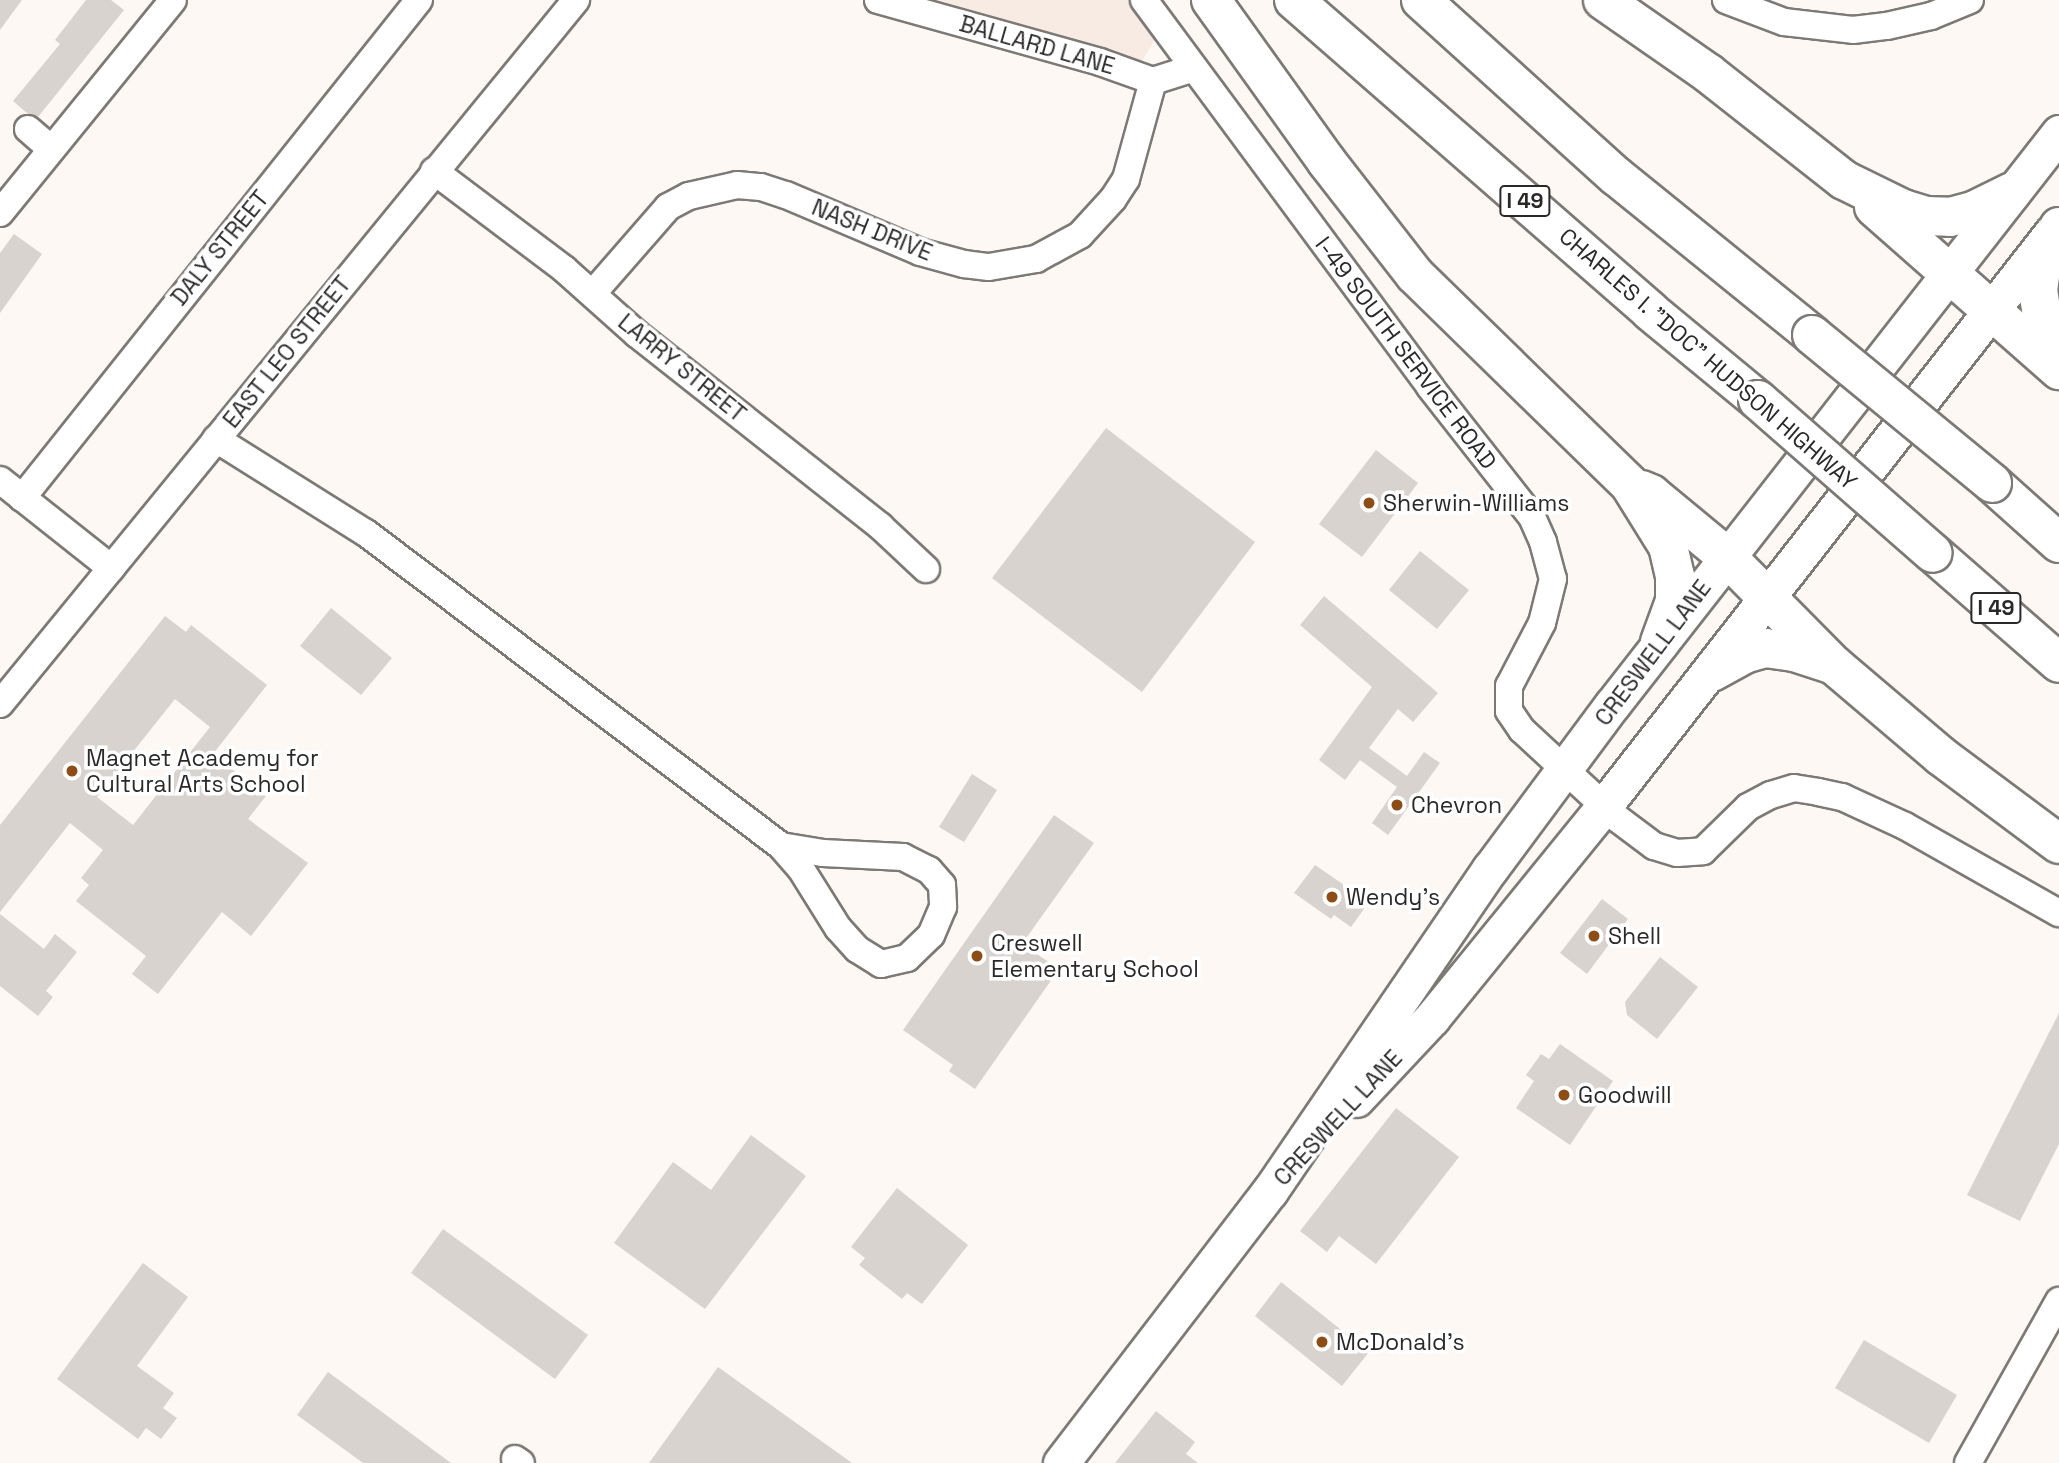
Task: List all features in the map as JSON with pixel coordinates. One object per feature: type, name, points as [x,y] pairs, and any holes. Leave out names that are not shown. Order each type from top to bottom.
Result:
[{"type":"highway","points":[[1211,0],[1327,162],[1415,275],[1630,485],[1668,546],[1675,576],[1675,601],[1660,642]]},
{"type":"highway","name":"CHARLES I. \"DOC\" HUDSON HIGHWAY","points":[[1294,0],[2059,663]]},
{"type":"highway","points":[[1421,0],[1616,176],[1992,483],[2059,543]]},
{"type":"highway","points":[[1603,0],[1708,73],[1844,180],[2059,370]]},
{"type":"highway","points":[[1844,180],[1903,209],[1926,216],[1950,217],[1973,211],[2012,192]]},
{"type":"highway","points":[[2059,225],[2041,269],[2038,290],[2042,315],[2059,349]]},
{"type":"highway","points":[[1630,485],[1651,494],[1727,557],[1834,665],[1941,756],[2059,844]]},
{"type":"highway","points":[[1712,671],[1744,654],[1765,648],[1794,652],[1834,665]]},
{"type":"main road","name":"CRESWELL LANE","points":[[1061,1463],[1270,1191],[1490,869],[1660,642],[2059,133]]},
{"type":"main road","name":"CRESWELL LANE","points":[[1270,1191],[1432,1018],[1712,671],[2059,225]]},
{"type":"street","name":"DALY STREET","points":[[22,498],[419,0]]},
{"type":"street","name":"EAST LEO STREET","points":[[0,704],[576,0]]},
{"type":"street","name":"BALLARD LANE","points":[[878,0],[1100,62],[1153,81]]},
{"type":"street","name":"I-49 SOUTH SERVICE ROAD","points":[[1144,0],[1423,377],[1532,517],[1543,542],[1553,579],[1542,623],[1509,686],[1509,711],[1522,730],[1604,806],[1654,846],[1676,853],[1703,851],[1748,807],[1770,795],[1794,788],[1842,797],[1905,826],[2059,913]]},
{"type":"street","points":[[1726,0],[1784,22],[1853,30],[1931,16],[1970,0]]},
{"type":"street","points":[[0,213],[170,1]]},
{"type":"street","points":[[1153,81],[1194,68]]},
{"type":"street","name":"NASH DRIVE","points":[[593,293],[667,207],[689,195],[737,185],[761,187],[786,195],[876,231],[920,252],[964,264],[989,267],[1036,259],[1059,249],[1098,218],[1126,179],[1153,81]]},
{"type":"street","points":[[27,129],[51,149]]},
{"type":"street","name":"LARRY STREET","points":[[435,171],[593,293],[637,334],[880,526],[926,569]]},
{"type":"street","points":[[216,439],[366,533],[781,846],[801,869],[838,928],[857,949],[881,964],[906,958],[930,935],[943,907],[942,885],[929,870],[903,857],[823,853],[781,846]]},
{"type":"street","points":[[0,480],[111,568]]},
{"type":"street","points":[[1968,1463],[2059,1301]]},
{"type":"shaded area","points":[[919,0],[1130,0],[1157,36],[1142,61],[1131,61]]},
{"type":"building","points":[[0,0],[22,0],[0,30]]},
{"type":"building","points":[[86,0],[111,0],[124,10],[38,117],[28,114],[13,101],[60,44],[55,40]]},
{"type":"building","points":[[14,234],[42,254],[0,313],[0,253]]},
{"type":"building","points":[[1106,428],[1255,542],[1142,692],[992,578]]},
{"type":"building","name":"Sherwin-Williams","points":[[1376,450],[1418,483],[1362,557],[1319,524]]},
{"type":"building","points":[[1420,551],[1469,590],[1437,629],[1389,590]]},
{"type":"building","points":[[1324,596],[1438,693],[1413,722],[1398,709],[1369,748],[1407,776],[1424,752],[1440,763],[1388,835],[1372,823],[1397,787],[1360,760],[1345,780],[1319,760],[1372,687],[1300,625]]},
{"type":"building","points":[[331,608],[392,658],[361,695],[300,646]]},
{"type":"building","points":[[165,616],[186,632],[191,625],[267,685],[213,754],[266,796],[248,819],[308,863],[251,936],[222,912],[158,994],[132,974],[146,956],[76,901],[89,885],[81,878],[103,850],[70,823],[0,912],[0,825]],"holes":[[[175,699],[210,727],[133,825],[97,797]]]},
{"type":"building","points":[[972,774],[997,790],[964,842],[939,827]]},
{"type":"building","points":[[1054,815],[1094,843],[1022,944],[1059,969],[975,1089],[949,1071],[953,1065],[903,1030]]},
{"type":"building","name":"Wendy's","points":[[1315,865],[1369,902],[1351,927],[1334,915],[1331,919],[1294,893]]},
{"type":"building","name":"Shell","points":[[1602,899],[1628,919],[1587,974],[1560,953]]},
{"type":"building","points":[[0,914],[44,949],[55,934],[77,952],[46,991],[53,997],[38,1016],[0,986]]},
{"type":"building","points":[[1660,957],[1698,987],[1657,1039],[1627,1015],[1625,1002]]},
{"type":"building","points":[[2059,1013],[2059,1144],[2020,1221],[1967,1195]]},
{"type":"building","name":"Goodwill","points":[[1560,1044],[1613,1081],[1570,1145],[1516,1108],[1534,1081],[1526,1075],[1541,1054],[1549,1059]]},
{"type":"building","points":[[1396,1108],[1459,1157],[1376,1264],[1339,1236],[1327,1252],[1300,1231]]},
{"type":"building","points":[[751,1135],[806,1176],[705,1309],[614,1243],[673,1162],[711,1190]]},
{"type":"building","points":[[897,1188],[968,1245],[922,1304],[907,1293],[902,1299],[859,1265],[865,1258],[851,1247]]},
{"type":"building","points":[[443,1229],[588,1335],[555,1379],[411,1273]]},
{"type":"building","points":[[143,1263],[188,1297],[137,1366],[174,1393],[163,1408],[177,1418],[161,1439],[146,1428],[138,1439],[57,1379]]},
{"type":"building","points":[[1281,1282],[1369,1352],[1342,1386],[1255,1316]]},
{"type":"building","points":[[1864,1340],[1957,1395],[1929,1443],[1835,1388]]},
{"type":"building","points":[[718,1367],[852,1463],[649,1463]]},
{"type":"building","points":[[328,1372],[451,1463],[363,1463],[297,1415]]},
{"type":"building","points":[[1156,1411],[1195,1442],[1186,1454],[1198,1463],[1115,1463]]},
{"type":"place","name":"Sherwin-Williams","points":[[1369,503]]},
{"type":"place","name":"Magnet Academy for Cultural Arts School","points":[[72,771]]},
{"type":"place","name":"Chevron","points":[[1397,805]]},
{"type":"place","name":"Wendy's","points":[[1332,897]]},
{"type":"place","name":"Shell","points":[[1594,936]]},
{"type":"place","name":"Creswell Elementary School","points":[[977,956]]},
{"type":"place","name":"Goodwill","points":[[1564,1095]]},
{"type":"place","name":"McDonald's","points":[[1322,1342]]}]
